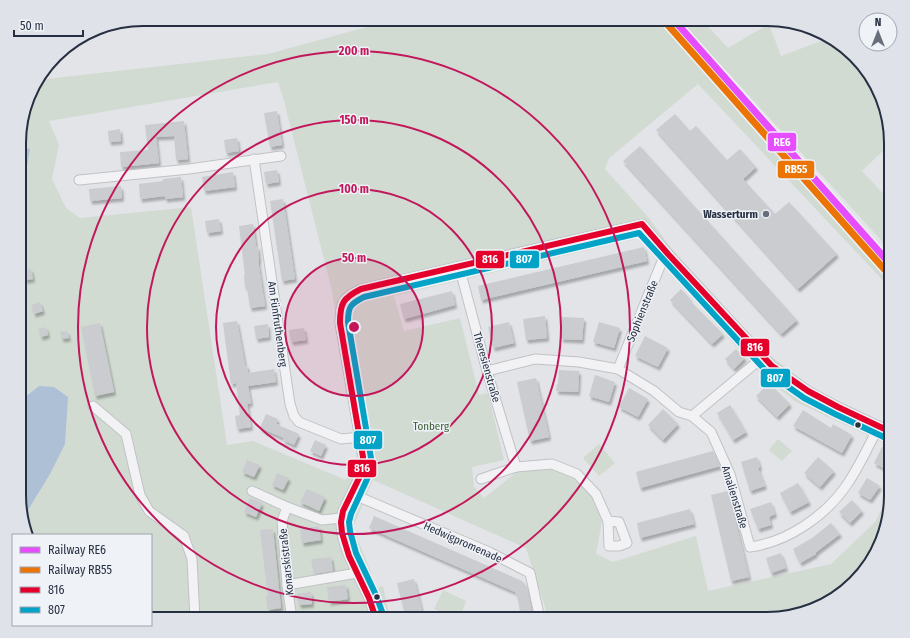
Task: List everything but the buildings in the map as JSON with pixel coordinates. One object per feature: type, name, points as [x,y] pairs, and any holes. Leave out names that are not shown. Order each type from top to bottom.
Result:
[{"type":"street","points":[[79,180],[189,169],[281,156]]},
{"type":"street","name":"Am Fünfruthenberg","points":[[254,160],[290,404],[294,416],[299,422],[341,439],[360,437]]},
{"type":"street","points":[[374,612],[344,540],[340,526],[343,511],[362,472],[363,457],[340,323],[340,312],[342,302],[351,294],[361,289],[642,224],[772,366],[808,391],[838,408],[884,428]]},
{"type":"street","name":"Sophienstraße","points":[[618,369],[663,259],[668,254]]},
{"type":"street","name":"Theresienstraße","points":[[459,266],[487,371],[516,467]]},
{"type":"street","points":[[692,416],[763,357]]},
{"type":"street","name":"Amalienstraße","points":[[487,371],[535,360],[579,362],[618,369],[654,391],[679,412],[692,416],[711,432],[730,474],[750,547],[762,545],[789,535],[813,520],[831,504],[848,484],[879,426]]},
{"type":"street","points":[[93,406],[126,434],[140,495],[149,511],[184,536],[192,559],[195,612]]},
{"type":"street","points":[[481,479],[516,467],[552,464],[577,474],[596,494],[608,521]]},
{"type":"street","points":[[252,491],[287,507],[322,520],[341,518]]},
{"type":"street","name":"Hedwigpromenade","points":[[352,494],[489,552],[530,573],[538,612]]},
{"type":"street","name":"Konarskistraße","points":[[287,507],[282,521],[291,612]]},
{"type":"street","points":[[288,585],[358,573]]},
{"type":"green space","name":"Tonberg","points":[[370,26],[666,26],[884,266],[884,282],[698,84],[609,158],[605,169],[649,218],[671,248],[768,354],[813,388],[884,424],[884,443],[796,402],[760,373],[639,238],[394,296],[404,331],[460,318],[479,395],[488,393],[504,460],[472,467],[474,487],[484,498],[517,472],[551,468],[574,478],[593,497],[602,521],[596,554],[613,562],[696,536],[708,591],[831,564],[875,522],[884,505],[882,518],[872,547],[860,566],[844,583],[819,600],[790,610],[774,612],[547,612],[526,548],[373,480],[353,527],[377,588],[383,586],[389,612],[152,612],[152,534],[33,534],[28,518],[27,511],[39,386],[26,396],[26,173],[30,150],[26,148],[26,143],[28,120],[32,106],[45,79],[268,54]],"holes":[[[278,82],[332,291],[357,458],[346,480],[253,441],[227,445],[191,207],[80,218],[66,208],[52,179],[59,145],[49,121]]]},
{"type":"green space","points":[[685,26],[708,26],[728,48],[766,26],[770,26],[781,56],[822,41],[838,50],[850,60],[860,72],[872,91],[880,113],[883,128],[884,150],[862,171],[884,195],[884,243]]},
{"type":"green space","points":[[778,439],[792,451],[782,461],[769,450]]},
{"type":"green space","points":[[599,444],[615,463],[599,476],[583,458]]},
{"type":"green space","points":[[443,590],[466,601],[462,612],[441,612],[434,609]]},
{"type":"water","points":[[26,148],[30,149],[26,173]]},
{"type":"water","points":[[39,386],[54,387],[68,397],[65,444],[50,474],[27,511],[26,502],[26,396]]},
{"type":"rail line","name":"RB55","points":[[669,26],[884,269]]},
{"type":"rail line","name":"RE6","points":[[679,26],[884,257]]},
{"type":"transit line","name":"816","points":[[374,612],[369,598],[349,556],[342,533],[341,522],[343,511],[362,472],[363,457],[340,316],[342,306],[346,298],[361,289],[642,224],[772,366],[808,391],[884,429]]},
{"type":"transit line","name":"807","points":[[382,612],[376,595],[356,553],[349,522],[351,514],[369,475],[371,458],[348,322],[349,309],[353,304],[364,297],[639,233],[767,372],[804,398],[884,437]]},
{"type":"place","name":"Wasserturm","points":[[766,214]]}]
